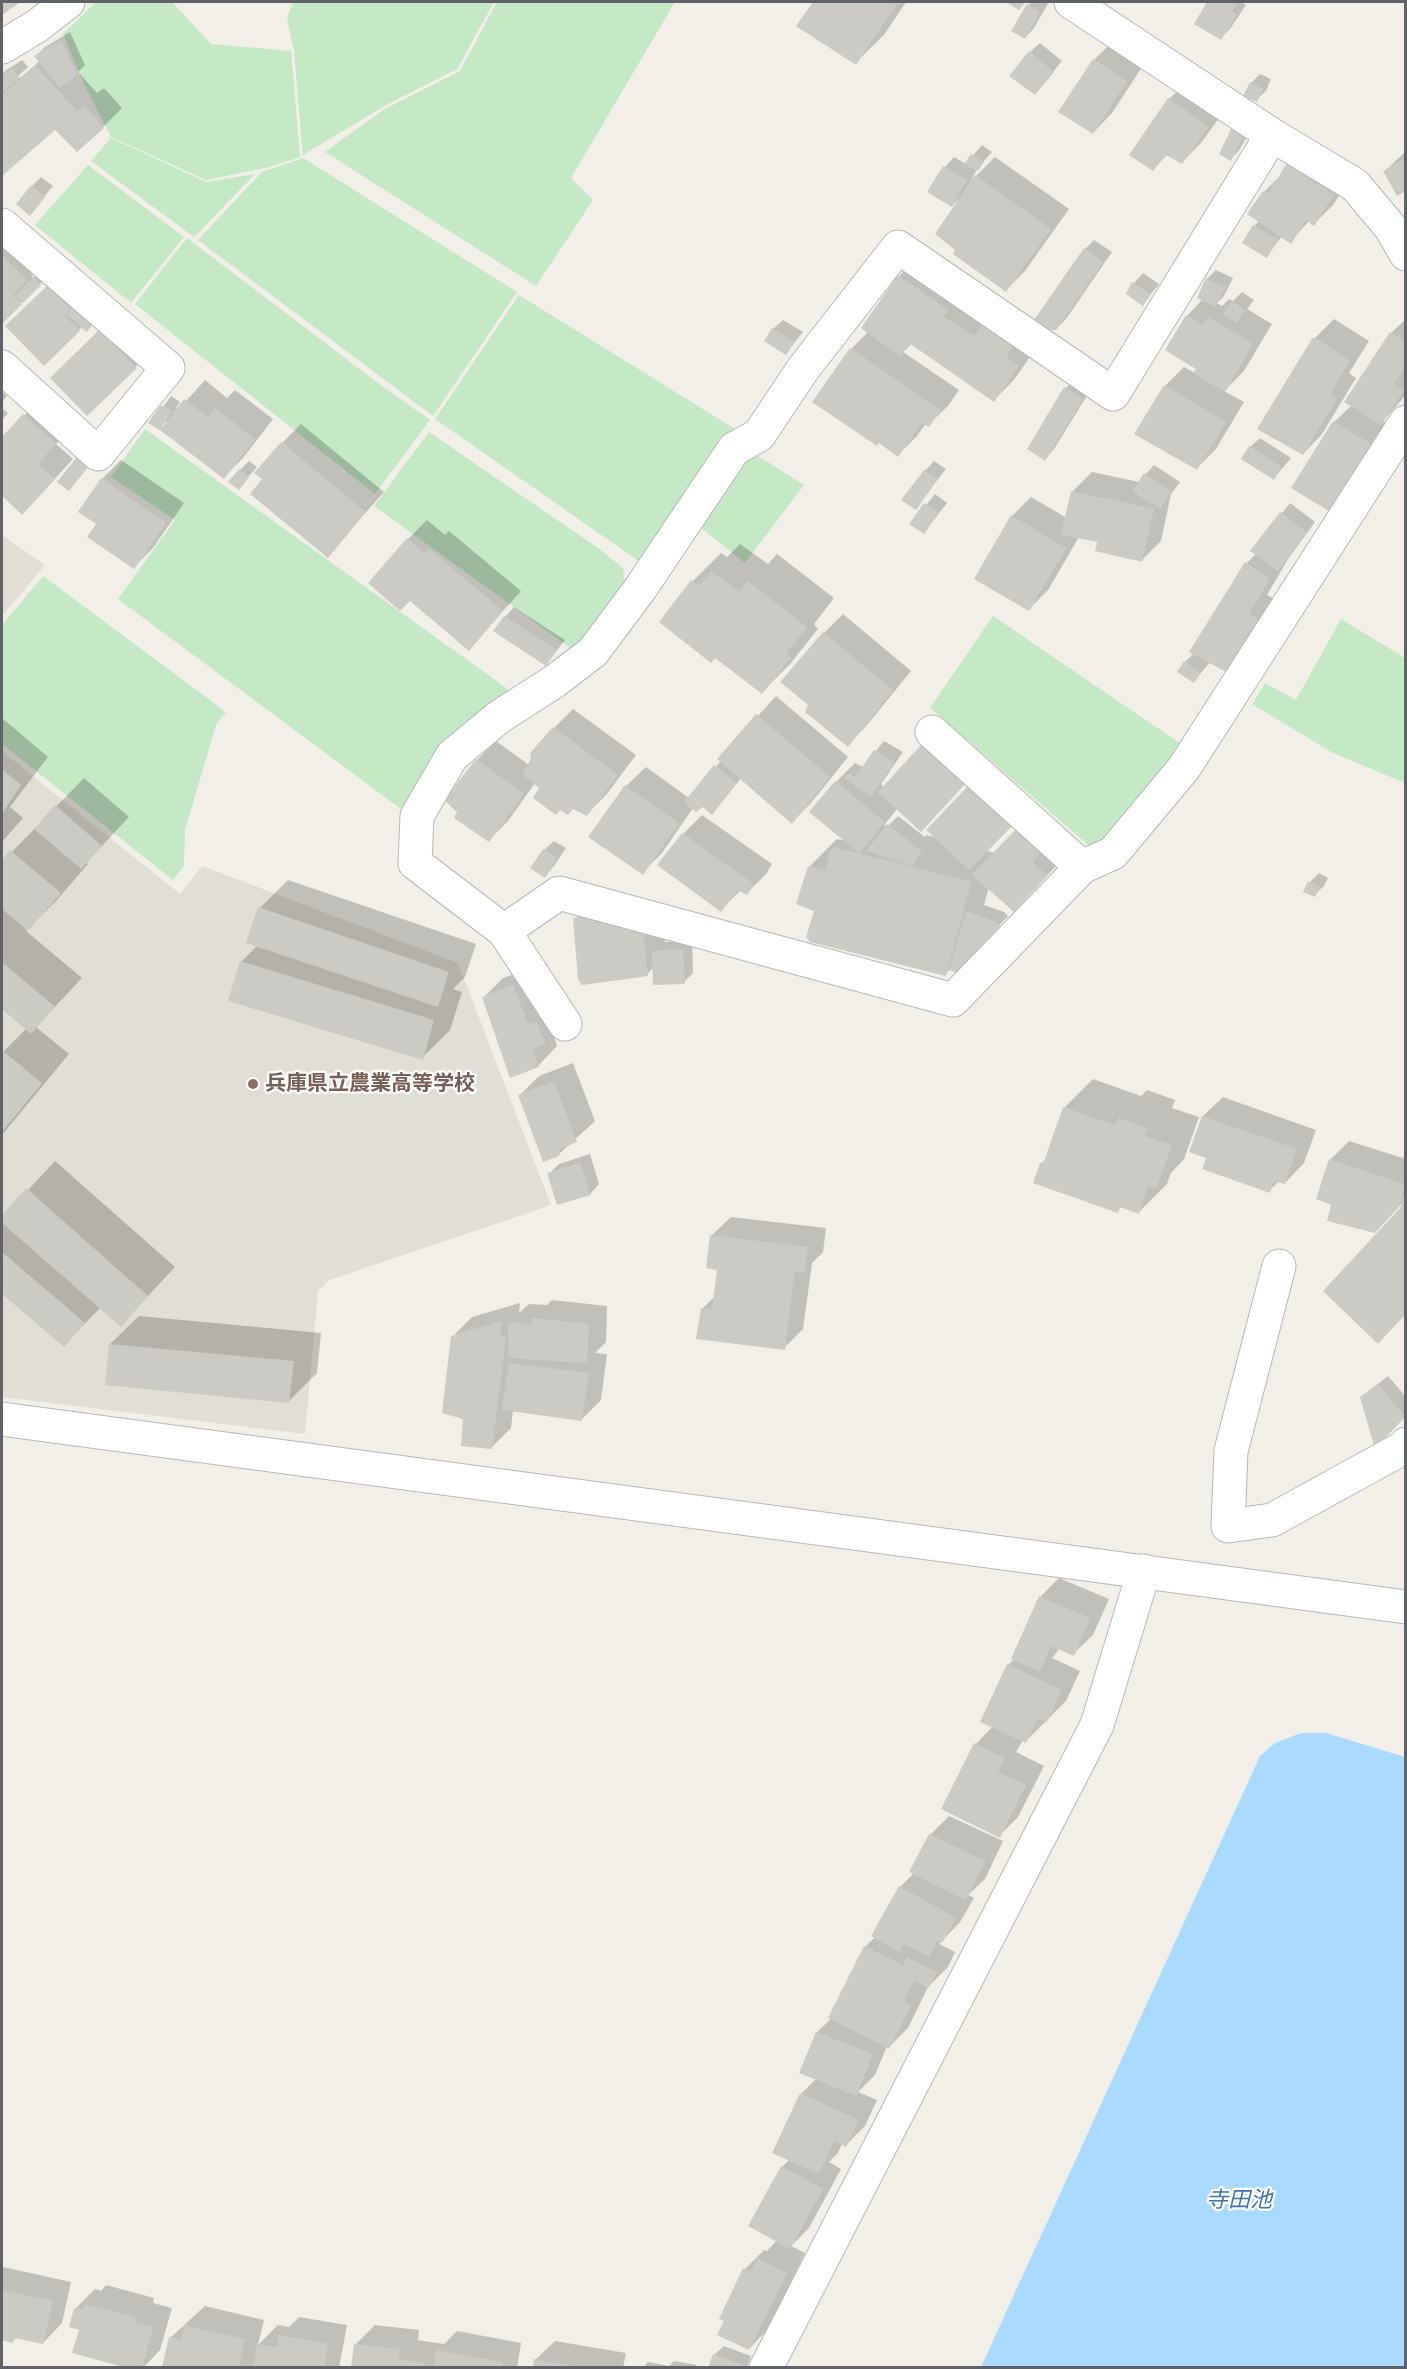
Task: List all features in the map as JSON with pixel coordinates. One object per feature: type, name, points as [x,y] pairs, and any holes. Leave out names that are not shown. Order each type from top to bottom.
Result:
[{"type":"street","points":[[2,47],[37,26],[68,2]]},
{"type":"street","points":[[1071,2],[1272,135],[1355,184],[1391,228],[1406,254]]},
{"type":"street","points":[[565,1024],[504,932],[415,863],[417,816],[452,756],[499,717],[555,681],[593,652],[734,450],[759,435],[803,369],[898,247],[1113,394],[1272,135]]},
{"type":"street","points":[[2,225],[168,368],[98,454],[2,367]]},
{"type":"street","points":[[504,932],[559,893],[953,1000],[1082,867],[1113,853],[1184,768],[1406,422]]},
{"type":"street","points":[[932,732],[1082,867]]},
{"type":"street","points":[[1279,1266],[1231,1451],[1228,1526],[1272,1520],[1405,1448]]},
{"type":"street","points":[[2,1419],[1144,1570],[1406,1607]]},
{"type":"street","points":[[766,2367],[1097,1725],[1144,1570]]},
{"type":"shaded area","points":[[2,535],[45,565],[2,616]]},
{"type":"shaded area","name":"兵庫県立農業高等学校","points":[[2,751],[180,894],[202,866],[458,963],[551,1205],[330,1280],[318,1291],[305,1434],[2,1397]]},
{"type":"green space","points":[[96,2],[172,2],[211,44],[291,51],[300,157],[270,167],[206,180],[111,137],[84,84],[63,34]]},
{"type":"green space","points":[[293,2],[494,2],[457,69],[386,105],[303,155],[294,51],[287,18]]},
{"type":"green space","points":[[497,2],[675,2],[571,178],[593,200],[536,286],[325,152],[383,110],[460,71]]},
{"type":"green space","points":[[111,138],[206,182],[255,174],[194,237],[91,161]]},
{"type":"green space","points":[[303,158],[517,292],[433,416],[198,240],[262,172]]},
{"type":"green space","points":[[88,165],[184,237],[131,303],[35,225]]},
{"type":"green space","points":[[187,238],[430,420],[375,494],[135,304]]},
{"type":"green space","points":[[519,295],[735,429],[643,564],[435,419]]},
{"type":"green space","points":[[145,429],[512,692],[409,815],[118,599],[175,520],[111,477]]},
{"type":"green space","points":[[429,432],[598,548],[623,568],[625,585],[576,652],[374,506]]},
{"type":"green space","points":[[755,454],[804,485],[745,563],[696,524],[743,455]]},
{"type":"green space","points":[[43,576],[226,712],[216,725],[185,830],[184,866],[173,880],[2,744],[2,625]]},
{"type":"green space","points":[[993,616],[1184,746],[1132,818],[1093,849],[930,708]]},
{"type":"green space","points":[[1341,619],[1405,658],[1405,783],[1333,753],[1252,704],[1265,683],[1296,700]]},
{"type":"water","name":"寺田池","points":[[1301,1733],[1326,1733],[1405,1757],[1405,2367],[981,2367],[1260,1756],[1275,1743]]},
{"type":"building","points":[[2,2],[18,2],[19,3],[2,15]]},
{"type":"building","points":[[813,2],[898,2],[856,65],[796,26]]},
{"type":"building","points":[[1006,2],[1025,2],[1019,10]]},
{"type":"building","points":[[1207,2],[1237,2],[1232,11],[1237,15],[1221,40],[1194,24]]},
{"type":"building","points":[[1027,4],[1040,12],[1025,39],[1011,31]]},
{"type":"building","points":[[61,40],[77,75],[60,88],[34,56]]},
{"type":"building","points":[[1029,51],[1054,72],[1035,95],[1009,76]]},
{"type":"building","points":[[1093,59],[1127,81],[1093,134],[1058,112]]},
{"type":"building","points":[[35,65],[77,111],[84,106],[104,128],[77,152],[55,130],[2,176],[2,95]]},
{"type":"building","points":[[13,68],[19,78],[2,93],[2,75]]},
{"type":"building","points":[[1250,82],[1263,89],[1257,102],[1243,96]]},
{"type":"building","points":[[1168,98],[1209,127],[1182,164],[1166,155],[1153,171],[1129,155]]},
{"type":"building","points":[[1233,125],[1245,132],[1231,161],[1219,154]]},
{"type":"building","points":[[971,154],[984,162],[978,171],[964,164]]},
{"type":"building","points":[[1406,158],[1406,191],[1397,196],[1383,171]]},
{"type":"building","points":[[1287,163],[1334,195],[1314,226],[1306,220],[1291,244],[1247,214],[1263,191],[1268,194]]},
{"type":"building","points":[[943,166],[967,180],[952,207],[927,192]]},
{"type":"building","points":[[975,175],[1051,229],[1006,292],[953,254],[955,250],[935,234]]},
{"type":"building","points":[[31,185],[45,197],[30,216],[16,204]]},
{"type":"building","points":[[1253,225],[1278,240],[1267,258],[1242,243]]},
{"type":"building","points":[[1084,248],[1103,262],[1056,330],[1048,330],[1034,320]]},
{"type":"building","points":[[2,255],[27,280],[13,295],[22,304],[2,324]]},
{"type":"building","points":[[898,275],[948,310],[943,316],[974,336],[982,325],[1013,347],[1006,357],[1019,366],[994,402],[909,343],[901,357],[861,328]]},
{"type":"building","points":[[33,277],[41,285],[23,303],[15,295]]},
{"type":"building","points":[[1206,278],[1225,288],[1215,307],[1197,298]]},
{"type":"building","points":[[1132,282],[1151,294],[1143,306],[1126,294]]},
{"type":"building","points":[[47,286],[70,309],[64,315],[80,331],[44,366],[5,326]]},
{"type":"building","points":[[1232,301],[1245,310],[1236,323],[1223,314]]},
{"type":"building","points":[[72,307],[92,325],[87,332],[66,314]]},
{"type":"building","points":[[1186,315],[1203,325],[1208,317],[1253,343],[1225,392],[1193,373],[1196,369],[1165,350]]},
{"type":"building","points":[[772,328],[795,342],[786,355],[764,341]]},
{"type":"building","points":[[99,330],[137,368],[87,416],[50,378]]},
{"type":"building","points":[[1390,332],[1406,342],[1406,367],[1394,384],[1404,390],[1381,425],[1344,402]]},
{"type":"building","points":[[1313,337],[1350,360],[1331,393],[1337,398],[1303,455],[1257,429]]},
{"type":"building","points":[[850,348],[941,410],[929,427],[922,423],[898,457],[879,443],[877,446],[812,402]]},
{"type":"building","points":[[1164,385],[1226,422],[1197,470],[1134,434]]},
{"type":"building","points":[[1064,387],[1083,399],[1045,461],[1027,449]]},
{"type":"building","points":[[184,399],[208,417],[215,408],[255,439],[224,479],[160,430]]},
{"type":"building","points":[[161,405],[172,411],[160,430],[148,423]]},
{"type":"building","points":[[23,414],[56,444],[38,464],[55,479],[22,515],[2,496],[2,437]]},
{"type":"building","points":[[1333,421],[1371,444],[1329,511],[1291,488]]},
{"type":"building","points":[[281,442],[366,512],[328,558],[250,494],[262,479],[254,473]]},
{"type":"building","points":[[1249,446],[1282,467],[1274,480],[1241,459]]},
{"type":"building","points":[[77,457],[89,466],[69,491],[57,482]]},
{"type":"building","points":[[239,469],[249,477],[239,490],[228,482]]},
{"type":"building","points":[[924,470],[938,479],[916,510],[901,500]]},
{"type":"building","points":[[1144,473],[1171,491],[1160,509],[1132,491]]},
{"type":"building","points":[[101,478],[166,523],[134,569],[87,537],[96,524],[78,512]]},
{"type":"building","points":[[1071,491],[1154,509],[1142,562],[1095,551],[1097,542],[1061,535]]},
{"type":"building","points":[[924,503],[939,513],[924,534],[909,524]]},
{"type":"building","points":[[1280,512],[1307,532],[1278,571],[1250,551]]},
{"type":"building","points":[[1011,515],[1066,548],[1029,611],[974,579]]},
{"type":"building","points":[[407,538],[425,554],[429,549],[503,611],[469,651],[410,601],[400,611],[368,583]]},
{"type":"building","points":[[1245,562],[1270,578],[1249,614],[1259,620],[1226,672],[1189,652]]},
{"type":"building","points":[[711,571],[740,592],[748,581],[807,627],[787,653],[791,658],[762,694],[715,658],[711,663],[659,622],[691,580],[699,586]]},
{"type":"building","points":[[504,616],[557,650],[546,666],[493,631]]},
{"type":"building","points":[[823,632],[893,690],[848,747],[805,712],[808,705],[780,682]]},
{"type":"building","points":[[1184,661],[1201,673],[1194,683],[1177,672]]},
{"type":"building","points":[[756,714],[830,777],[792,824],[717,759]]},
{"type":"building","points":[[553,727],[618,775],[587,816],[573,809],[568,815],[560,810],[556,815],[533,798],[539,788],[522,774],[531,759],[530,753]]},
{"type":"building","points":[[922,744],[965,784],[921,832],[878,792]]},
{"type":"building","points":[[874,750],[895,762],[871,797],[844,778],[848,773],[855,777]]},
{"type":"building","points":[[476,759],[524,794],[489,842],[454,818],[457,812],[444,800]]},
{"type":"building","points":[[714,765],[737,783],[712,815],[703,807],[696,812],[684,802]]},
{"type":"building","points":[[2,769],[21,785],[2,814]]},
{"type":"building","points":[[835,781],[885,822],[859,853],[809,812]]},
{"type":"building","points":[[970,784],[1013,825],[969,870],[926,830]]},
{"type":"building","points":[[625,785],[679,823],[643,875],[588,837]]},
{"type":"building","points":[[55,805],[102,846],[81,869],[34,829]]},
{"type":"building","points":[[887,824],[922,851],[912,866],[866,851]]},
{"type":"building","points":[[1018,827],[1039,845],[1040,853],[1033,862],[1047,876],[1014,912],[972,875]]},
{"type":"building","points":[[682,833],[754,884],[747,895],[738,890],[721,912],[657,865]]},
{"type":"building","points":[[834,847],[969,881],[971,884],[946,976],[810,942],[806,937],[814,911],[796,904],[808,866],[825,870],[830,850]]},
{"type":"building","points":[[543,849],[557,858],[545,878],[530,868]]},
{"type":"building","points":[[10,850],[61,893],[28,931],[2,909],[2,860]]},
{"type":"building","points":[[1308,881],[1320,887],[1315,897],[1303,892]]},
{"type":"building","points":[[258,907],[449,972],[438,1007],[246,943]]},
{"type":"building","points":[[966,911],[995,921],[1000,926],[956,973],[949,970]]},
{"type":"building","points":[[609,913],[643,930],[648,976],[582,985],[578,979],[573,918]]},
{"type":"building","points":[[683,949],[685,984],[653,985],[652,951]]},
{"type":"building","points":[[240,961],[434,1020],[423,1060],[228,1001]]},
{"type":"building","points":[[2,962],[55,1007],[31,1034],[2,1009]]},
{"type":"building","points":[[513,985],[528,1024],[537,1022],[545,1043],[533,1049],[539,1067],[510,1078],[482,997]]},
{"type":"building","points":[[2,1050],[42,1083],[2,1132]]},
{"type":"building","points":[[554,1081],[577,1142],[560,1149],[559,1156],[543,1162],[518,1095]]},
{"type":"building","points":[[1063,1107],[1115,1125],[1118,1118],[1148,1128],[1145,1136],[1172,1145],[1156,1189],[1148,1186],[1139,1214],[1120,1207],[1118,1213],[1033,1183],[1040,1163],[1043,1164]]},
{"type":"building","points":[[1202,1116],[1297,1149],[1285,1184],[1274,1181],[1270,1193],[1202,1169],[1206,1158],[1189,1152]]},
{"type":"building","points":[[1329,1159],[1405,1184],[1399,1207],[1375,1233],[1327,1221],[1331,1205],[1316,1199]]},
{"type":"building","points":[[580,1163],[591,1195],[557,1205],[547,1173]]},
{"type":"building","points":[[26,1188],[148,1296],[121,1327],[2,1223],[2,1215]]},
{"type":"building","points":[[1406,1190],[1406,1313],[1378,1344],[1323,1291],[1400,1208]]},
{"type":"building","points":[[710,1235],[808,1247],[804,1273],[795,1271],[785,1350],[696,1339],[701,1308],[712,1309],[717,1270],[706,1268]]},
{"type":"building","points":[[2,1252],[85,1323],[64,1347],[2,1294]]},
{"type":"building","points":[[531,1318],[589,1324],[587,1363],[508,1358],[508,1322],[531,1324]]},
{"type":"building","points":[[502,1321],[500,1336],[506,1336],[492,1449],[461,1446],[463,1419],[442,1413],[451,1336]]},
{"type":"building","points":[[109,1344],[294,1361],[289,1403],[105,1385]]},
{"type":"building","points":[[509,1363],[589,1373],[582,1421],[502,1410]]},
{"type":"building","points":[[1378,1384],[1405,1417],[1375,1449],[1360,1397]]},
{"type":"building","points":[[1039,1596],[1090,1618],[1074,1656],[1051,1646],[1040,1672],[1011,1659]]},
{"type":"building","points":[[1007,1664],[1062,1690],[1047,1722],[1038,1718],[1026,1743],[980,1722]]},
{"type":"building","points":[[974,1743],[1005,1758],[998,1772],[1026,1785],[1000,1838],[941,1809]]},
{"type":"building","points":[[929,1834],[985,1861],[966,1900],[909,1872]]},
{"type":"building","points":[[899,1886],[956,1918],[942,1943],[937,1941],[929,1957],[904,1944],[900,1952],[871,1936]]},
{"type":"building","points":[[864,1946],[903,1965],[907,1957],[937,1972],[929,1988],[914,1981],[904,2002],[911,2005],[889,2049],[828,2018]]},
{"type":"building","points":[[816,2032],[873,2054],[856,2096],[799,2073]]},
{"type":"building","points":[[800,2093],[859,2120],[846,2147],[834,2141],[819,2174],[772,2153]]},
{"type":"building","points":[[781,2166],[823,2189],[790,2249],[748,2226]]},
{"type":"building","points":[[757,2258],[787,2273],[749,2350],[717,2335],[724,2321],[719,2319],[743,2268],[751,2272]]},
{"type":"building","points":[[2,2290],[53,2301],[43,2344],[14,2338],[13,2343],[2,2340]]},
{"type":"building","points":[[85,2304],[136,2317],[135,2322],[153,2327],[142,2368],[127,2368],[72,2353],[79,2330],[69,2327],[74,2308],[84,2310]]},
{"type":"building","points":[[184,2325],[245,2339],[239,2368],[162,2367],[169,2337],[181,2340]]},
{"type":"building","points":[[279,2335],[328,2344],[324,2368],[253,2368],[257,2344],[277,2347]]},
{"type":"building","points":[[354,2344],[400,2349],[399,2359],[424,2362],[423,2368],[351,2368]]},
{"type":"building","points":[[436,2350],[503,2362],[502,2368],[433,2368]]},
{"type":"building","points":[[713,2354],[743,2365],[742,2368],[708,2368]]},
{"type":"building","points":[[534,2359],[574,2366],[574,2368],[533,2368]]},
{"type":"place","name":"兵庫県立農業高等学校","points":[[253,1084]]}]
